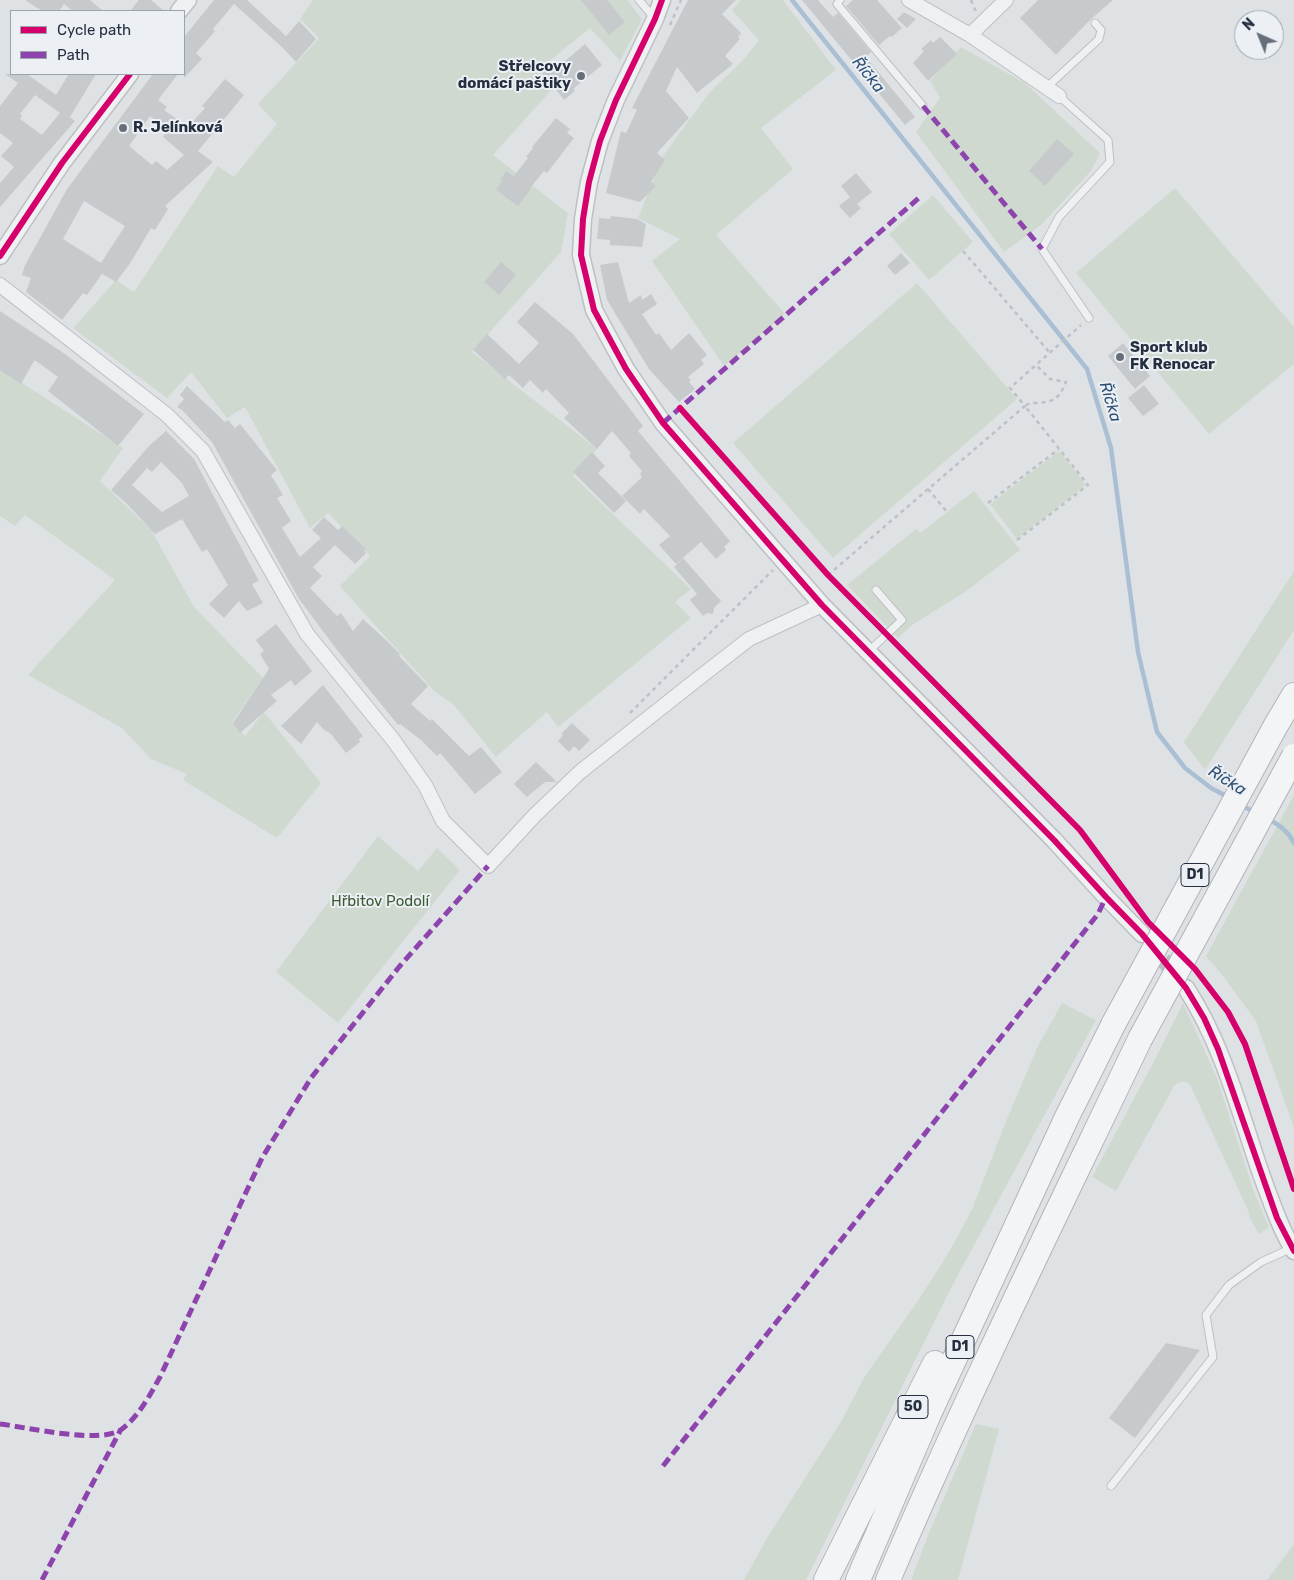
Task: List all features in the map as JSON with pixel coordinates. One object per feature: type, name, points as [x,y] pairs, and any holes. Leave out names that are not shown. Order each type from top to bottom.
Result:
[{"type":"highway","name":"D1","points":[[858,1580],[929,1414],[1067,1117],[1114,1023],[1294,695]]},
{"type":"highway","name":"D1","points":[[888,1580],[933,1473],[1015,1296],[1140,1039],[1294,756]]},
{"type":"highway","name":"50","points":[[826,1580],[1000,1234],[1067,1117]]},
{"type":"highway","points":[[900,1580],[909,1558],[933,1473]]},
{"type":"street","points":[[180,10],[188,0]]},
{"type":"street","points":[[662,0],[655,19],[616,100],[600,141],[589,182],[583,219],[581,255],[594,310],[626,369],[663,422],[822,605],[1054,840],[1142,934]]},
{"type":"street","points":[[909,0],[970,36],[1059,96]]},
{"type":"street","points":[[970,36],[1006,0]]},
{"type":"street","points":[[0,256],[62,163],[129,75]]},
{"type":"street","points":[[0,285],[167,415],[203,451],[307,634],[394,741],[425,785],[443,821],[488,866],[535,815],[580,772],[694,681],[749,639],[822,605]]},
{"type":"street","points":[[1186,988],[1200,1010],[1218,1049],[1277,1218],[1293,1250]]},
{"type":"lane","points":[[639,0],[655,19]]},
{"type":"lane","points":[[837,1],[923,106]]},
{"type":"lane","points":[[1047,87],[1099,39],[1101,30],[1095,23]]},
{"type":"lane","points":[[1059,96],[1108,140],[1110,162],[1059,217],[1042,250],[1089,318]]},
{"type":"lane","points":[[868,652],[902,620],[876,590]]},
{"type":"lane","points":[[1111,1486],[1212,1357],[1206,1315],[1229,1285],[1261,1262],[1293,1250]]},
{"type":"path","points":[[667,31],[681,0]]},
{"type":"path","points":[[963,251],[1050,352]]},
{"type":"path","points":[[1017,540],[1088,485],[1010,388],[1089,318]]},
{"type":"path","points":[[828,575],[1025,406],[1029,403],[1050,402],[1060,395],[1066,382],[1050,379],[1036,365]]},
{"type":"path","points":[[988,503],[1059,449]]},
{"type":"path","points":[[928,489],[947,512]]},
{"type":"path","points":[[625,718],[783,560]]},
{"type":"path","points":[[822,568],[835,582]]},
{"type":"green space","points":[[313,0],[627,0],[642,19],[620,61],[590,28],[541,68],[554,87],[493,155],[568,213],[561,252],[472,352],[597,449],[573,476],[691,589],[675,602],[691,618],[558,727],[547,712],[496,757],[453,704],[435,692],[340,586],[370,556],[328,513],[310,528],[245,407],[227,418],[191,372],[167,398],[73,328],[116,280],[134,292],[218,166],[234,177],[277,124],[258,104],[319,38],[300,19]]},
{"type":"green space","points":[[741,0],[783,0],[836,70],[761,128],[793,169],[716,235],[785,314],[724,366],[652,261],[680,239],[638,218],[663,156],[709,93],[744,59],[759,40],[732,10]]},
{"type":"green space","points":[[961,47],[1025,83],[1100,153],[1091,171],[1041,225],[1004,252],[916,132],[940,98],[930,81]]},
{"type":"green space","points":[[1175,188],[1294,327],[1294,364],[1209,434],[1076,273]]},
{"type":"green space","points":[[933,195],[973,242],[929,280],[889,234]]},
{"type":"green space","points":[[917,283],[1017,399],[833,558],[733,443]]},
{"type":"green space","points":[[0,369],[123,448],[100,481],[151,530],[194,607],[263,678],[233,721],[245,736],[264,712],[321,783],[277,838],[183,780],[187,774],[151,759],[122,728],[28,675],[115,580],[25,515],[15,526],[0,516]]},
{"type":"green space","points":[[1059,451],[1086,485],[1017,539],[990,504]]},
{"type":"green space","points":[[974,491],[1020,550],[965,592],[912,625],[898,638],[847,585],[916,529],[920,533]]},
{"type":"green space","points":[[1294,571],[1294,630],[1205,770],[1184,742]]},
{"type":"green space","points":[[1294,795],[1294,1128],[1256,1021],[1206,956]]},
{"type":"green space","name":"Hřbitov Podolí","points":[[378,836],[418,871],[437,848],[460,870],[338,1023],[276,972]]},
{"type":"green space","points":[[1062,1003],[1096,1020],[952,1286],[806,1580],[744,1580],[767,1538],[842,1420],[865,1376],[915,1305],[958,1236],[973,1207],[1006,1121],[1038,1046]]},
{"type":"green space","points":[[1183,1003],[1217,1078],[1253,1189],[1269,1227],[1259,1234],[1192,1089],[1186,1082],[1179,1082],[1174,1086],[1116,1191],[1092,1177]]},
{"type":"green space","points":[[976,1424],[999,1429],[958,1580],[911,1580],[930,1530]]},
{"type":"green space","points":[[1294,1544],[1294,1580],[1267,1580]]},
{"type":"building","points":[[25,0],[90,0],[102,10],[72,10],[64,4],[60,10],[40,10]]},
{"type":"building","points":[[139,0],[151,0],[163,10],[131,10]]},
{"type":"building","points":[[214,0],[247,0],[286,36],[299,21],[316,39],[296,62],[234,4],[213,29],[215,31],[196,53],[202,59],[184,78],[185,36]]},
{"type":"building","points":[[581,0],[607,0],[625,22],[609,35]]},
{"type":"building","points":[[688,0],[736,0],[722,14],[741,33],[738,37],[740,39],[725,56],[733,64],[697,93],[677,67],[666,91],[689,118],[657,153],[665,160],[651,182],[656,186],[640,202],[606,193],[621,131],[626,133],[637,110],[632,108]]},
{"type":"building","points":[[802,0],[818,0],[833,17],[838,13],[871,52],[866,57],[915,117],[905,125]]},
{"type":"building","points":[[853,0],[877,0],[902,28],[879,45],[846,6]]},
{"type":"building","points":[[1038,0],[1113,0],[1091,19],[1056,55],[1020,18]]},
{"type":"building","points":[[904,12],[916,19],[907,28],[897,19]]},
{"type":"building","points":[[940,37],[957,54],[928,81],[913,63],[924,51],[921,49],[931,40],[933,43]]},
{"type":"building","points":[[585,44],[602,65],[573,89],[575,91],[564,100],[542,72],[553,63],[557,68]]},
{"type":"building","points":[[5,74],[28,75],[56,95],[68,75],[95,75],[70,117],[75,121],[0,207],[0,183],[14,167],[1,156],[13,143],[0,133],[0,106],[18,83]],"holes":[[[35,95],[60,113],[42,135],[20,119],[22,116],[20,114]]]},
{"type":"building","points":[[152,75],[177,75],[158,100],[167,107],[164,110],[188,127],[205,108],[202,106],[225,79],[244,95],[198,151],[213,162],[165,206],[168,209],[155,230],[151,228],[131,262],[116,282],[102,274],[87,295],[83,293],[62,320],[26,292],[31,278],[22,275],[25,265],[67,189]],"holes":[[[150,116],[168,129],[163,137],[184,155],[167,170],[156,161],[152,165],[129,146]],[[84,201],[125,226],[101,263],[63,239]]]},
{"type":"building","points":[[556,118],[570,129],[567,133],[574,138],[547,173],[544,171],[530,188],[518,206],[496,190],[502,181],[500,180],[506,171],[514,176],[528,158],[526,157],[532,147]]},
{"type":"building","points":[[1057,139],[1074,154],[1045,186],[1029,171]]},
{"type":"building","points":[[856,173],[872,192],[857,204],[861,208],[850,218],[839,206],[850,197],[841,186]]},
{"type":"building","points":[[611,216],[637,219],[646,224],[642,247],[610,245],[610,240],[597,239],[599,218],[610,219]]},
{"type":"building","points":[[901,253],[910,263],[895,275],[887,266]]},
{"type":"building","points":[[501,262],[516,275],[499,295],[484,282]]},
{"type":"building","points":[[618,262],[629,303],[641,295],[642,300],[651,294],[657,304],[642,314],[656,335],[659,333],[671,350],[689,333],[707,355],[701,360],[704,364],[688,377],[691,380],[689,382],[695,389],[679,402],[649,369],[607,300],[600,265]]},
{"type":"building","points":[[535,302],[573,334],[643,426],[638,431],[730,541],[724,547],[726,550],[716,559],[701,542],[676,564],[659,545],[670,536],[644,509],[640,514],[622,496],[642,477],[640,474],[642,471],[629,456],[631,453],[612,431],[597,449],[564,418],[569,413],[546,389],[543,393],[530,380],[523,388],[509,375],[505,379],[473,350],[487,334],[519,364],[539,343],[517,322]]},
{"type":"building","points":[[0,311],[65,354],[144,414],[118,446],[48,391],[58,377],[36,361],[34,361],[21,384],[0,370]]},
{"type":"building","points":[[1123,343],[1150,376],[1135,389],[1108,356]]},
{"type":"building","points":[[1144,385],[1159,404],[1143,416],[1128,398]]},
{"type":"building","points":[[187,386],[225,422],[228,420],[235,428],[240,424],[277,470],[271,475],[283,495],[277,498],[291,521],[282,528],[300,557],[321,538],[312,530],[324,517],[338,530],[342,526],[366,549],[364,551],[366,553],[355,564],[335,545],[313,567],[322,576],[310,588],[337,616],[341,613],[353,631],[363,619],[388,642],[428,686],[411,704],[430,721],[432,719],[469,756],[481,747],[502,772],[475,794],[440,753],[437,756],[421,740],[400,724],[398,725],[337,650],[299,599],[212,442],[177,407],[184,399],[180,395]]},
{"type":"building","points":[[166,431],[194,459],[259,581],[252,584],[263,603],[247,611],[239,601],[224,618],[209,604],[228,585],[207,549],[202,552],[182,519],[155,534],[111,490],[149,446]],"holes":[[[161,462],[182,483],[189,496],[162,512],[132,485],[147,468],[152,472]]]},
{"type":"building","points":[[592,452],[605,466],[598,473],[626,501],[614,513],[573,472]]},
{"type":"building","points":[[683,558],[721,601],[714,608],[713,614],[707,613],[703,616],[690,600],[697,594],[674,567]]},
{"type":"building","points":[[276,624],[312,671],[295,686],[291,680],[271,695],[277,701],[240,733],[233,723],[269,669],[260,654],[264,651],[256,640]]},
{"type":"building","points":[[323,685],[363,736],[359,739],[360,742],[346,753],[331,734],[317,722],[301,744],[281,726]]},
{"type":"building","points":[[572,723],[590,740],[579,751],[574,746],[569,752],[558,741],[563,735],[561,734]]},
{"type":"building","points":[[536,762],[557,782],[545,782],[527,797],[514,784]]},
{"type":"building","points":[[1166,1343],[1200,1350],[1135,1438],[1109,1418]]},
{"type":"waterway","name":"Říčka","points":[[792,0],[1087,369],[1111,448],[1138,652],[1157,732],[1185,768],[1211,788],[1228,797]]},
{"type":"waterway","name":"Říčka","points":[[1241,805],[1256,813]]},
{"type":"waterway","name":"Říčka","points":[[1268,819],[1283,829],[1294,843]]},
{"type":"tunnel","points":[[1148,941],[1180,980]]},
{"type":"marked path","points":[[923,106],[1042,249]]},
{"type":"marked path","points":[[663,423],[921,196]]},
{"type":"marked path","points":[[0,1424],[63,1434],[98,1435],[112,1434],[122,1429],[134,1418],[160,1377],[262,1158],[311,1078],[399,967],[488,866]]},
{"type":"marked path","points":[[663,1466],[1098,914],[1106,897]]},
{"type":"marked path","points":[[42,1580],[120,1431]]},
{"type":"cycle path","points":[[662,0],[655,19],[616,100],[600,141],[589,182],[583,219],[581,255],[594,310],[626,369],[663,423],[822,605],[1054,840],[1142,934],[1186,988],[1204,1018],[1218,1049],[1277,1218],[1294,1251]]},
{"type":"cycle path","points":[[0,256],[62,163],[129,75]]},
{"type":"cycle path","points":[[680,408],[828,575],[1080,830],[1148,922],[1195,969],[1228,1012],[1245,1044],[1294,1189]]},
{"type":"place","name":"Střelcovy domácí paštiky","points":[[581,76]]},
{"type":"place","name":"R. Jelínková","points":[[123,128]]},
{"type":"place","name":"Sport klub FK Renocar","points":[[1120,357]]}]
